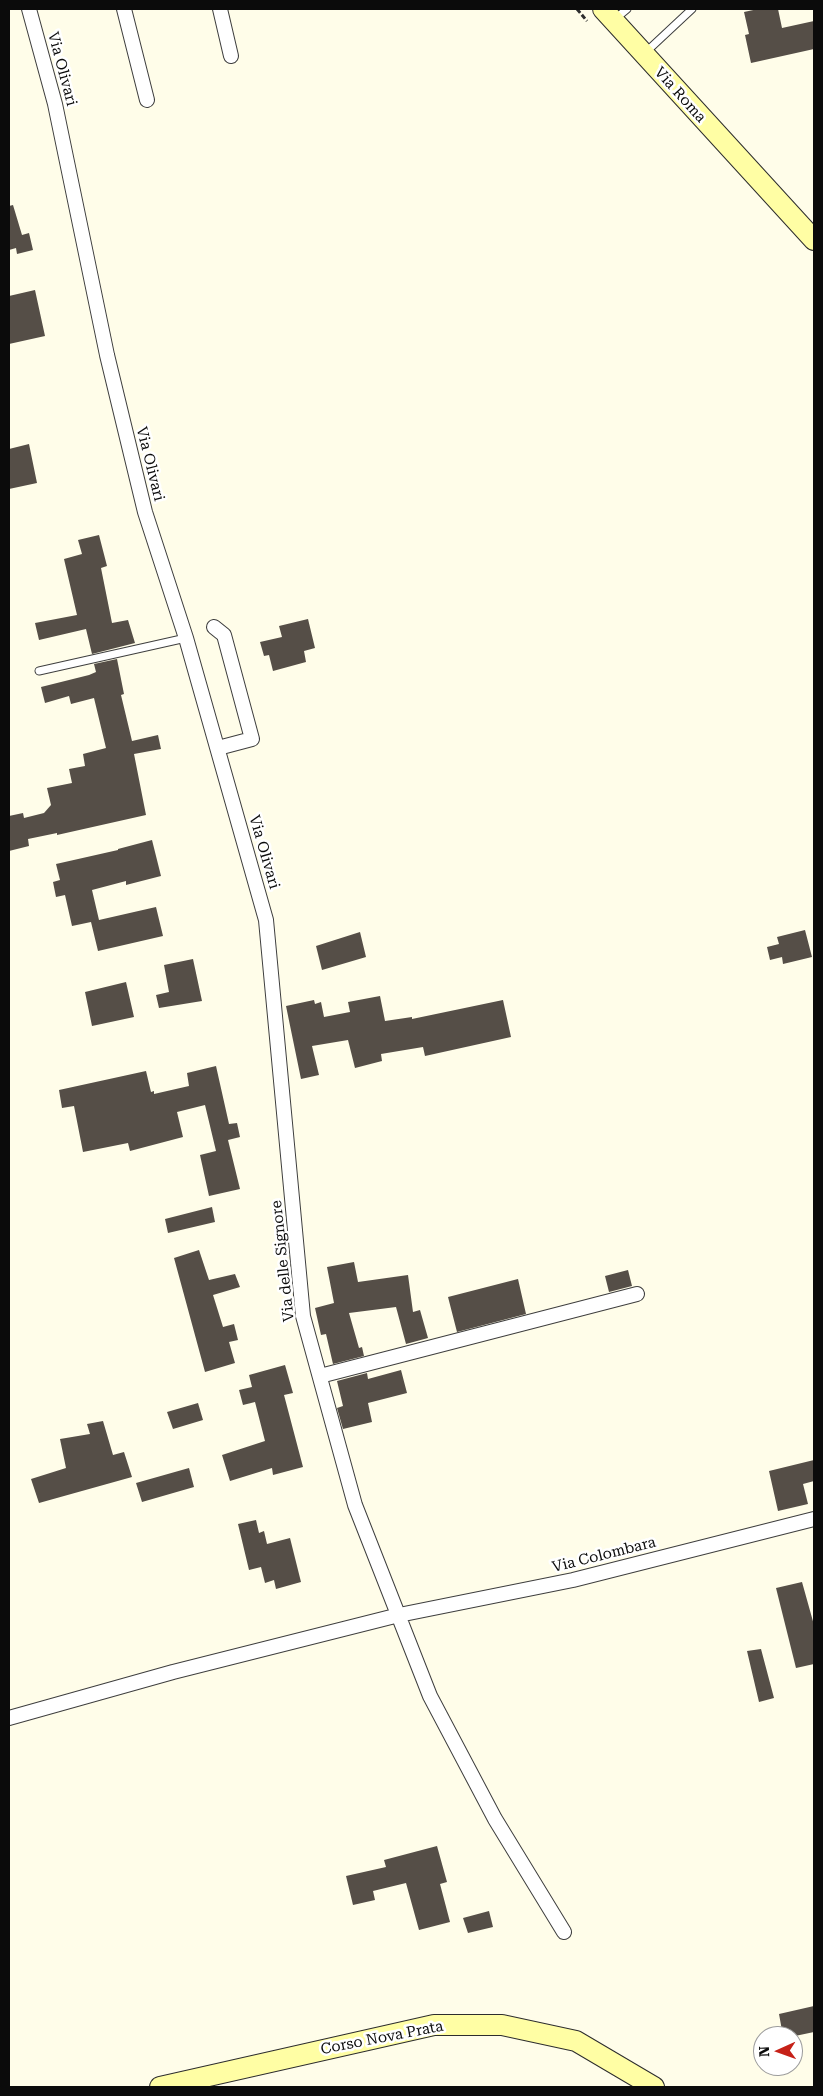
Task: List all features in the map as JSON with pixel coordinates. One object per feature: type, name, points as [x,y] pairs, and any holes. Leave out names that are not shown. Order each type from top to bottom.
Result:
[{"type":"main road","name":"Via Roma","points":[[614,13],[644,54],[814,240]]},
{"type":"main road","name":"Corso Nova Prata","points":[[160,2087],[425,2027],[502,2025],[576,2041],[654,2087]]},
{"type":"street","name":"Via Olivari","points":[[29,9],[55,104],[107,355],[145,512],[186,638],[266,920]]},
{"type":"street","points":[[124,9],[147,100]]},
{"type":"street","points":[[220,9],[231,56]]},
{"type":"street","points":[[214,627],[224,635],[252,739],[218,748]]},
{"type":"street","name":"Via delle Signore","points":[[266,920],[303,1316],[355,1505],[430,1696],[495,1819],[564,1932]]},
{"type":"street","points":[[320,1376],[637,1294]]},
{"type":"street","name":"Via Colombara","points":[[9,1718],[173,1672],[399,1615],[573,1580],[814,1519]]},
{"type":"lane","points":[[644,54],[692,9]]},
{"type":"lane","points":[[39,671],[186,638]]},
{"type":"building","points":[[758,9],[778,9],[782,28],[814,21],[814,49],[751,63],[745,35],[749,34],[744,12]]},
{"type":"building","points":[[13,205],[22,235],[29,233],[33,250],[17,254],[16,248],[9,250],[9,206]]},
{"type":"building","points":[[35,290],[45,336],[9,344],[9,296]]},
{"type":"building","points":[[29,444],[37,483],[9,489],[9,449]]},
{"type":"building","points":[[99,535],[107,566],[101,568],[112,623],[128,620],[135,643],[92,654],[86,629],[39,640],[35,623],[77,615],[64,559],[82,554],[78,540]]},
{"type":"building","points":[[308,619],[315,648],[304,651],[306,662],[273,671],[269,655],[264,656],[260,642],[282,637],[279,626]]},
{"type":"building","points":[[117,659],[124,694],[121,695],[132,741],[158,735],[161,749],[134,754],[146,815],[57,835],[57,833],[28,839],[29,846],[9,851],[9,816],[23,813],[24,818],[44,813],[51,805],[47,788],[72,783],[69,769],[85,766],[83,754],[106,748],[94,698],[71,704],[69,696],[45,703],[41,687],[89,675],[96,672],[94,664]]},
{"type":"building","points":[[152,840],[161,876],[126,885],[126,881],[92,890],[99,920],[156,907],[163,936],[98,951],[91,922],[72,926],[65,895],[56,897],[53,882],[60,880],[56,864]]},
{"type":"building","points":[[805,930],[812,957],[783,964],[782,957],[770,960],[767,947],[779,944],[777,937]]},
{"type":"building","points":[[360,932],[366,957],[322,970],[316,946]]},
{"type":"building","points":[[193,959],[202,1001],[159,1008],[156,995],[169,992],[164,965]]},
{"type":"building","points":[[126,982],[134,1017],[92,1026],[85,992]]},
{"type":"building","points":[[380,996],[385,1021],[412,1017],[412,1019],[503,1000],[511,1037],[425,1056],[423,1047],[381,1054],[382,1061],[355,1068],[348,1040],[312,1046],[319,1075],[301,1079],[286,1006],[314,1000],[315,1004],[321,1002],[324,1017],[350,1012],[348,1002]]},
{"type":"building","points":[[216,1066],[229,1124],[237,1123],[240,1137],[228,1140],[240,1189],[209,1196],[200,1155],[216,1151],[205,1105],[177,1112],[183,1137],[130,1151],[128,1143],[83,1152],[74,1106],[62,1108],[59,1090],[146,1071],[151,1092],[154,1091],[154,1094],[189,1086],[187,1073]]},
{"type":"building","points":[[212,1207],[215,1222],[168,1233],[165,1219]]},
{"type":"building","points":[[199,1250],[209,1280],[235,1274],[240,1287],[213,1295],[223,1327],[234,1324],[238,1340],[229,1342],[235,1363],[205,1372],[174,1258]]},
{"type":"building","points":[[354,1262],[358,1282],[408,1275],[413,1312],[420,1310],[428,1338],[406,1344],[396,1307],[349,1313],[359,1348],[362,1347],[364,1356],[333,1364],[326,1334],[321,1335],[315,1308],[334,1303],[327,1267]]},
{"type":"building","points":[[628,1270],[632,1286],[609,1292],[605,1276]]},
{"type":"building","points":[[518,1279],[526,1314],[457,1332],[448,1297]]},
{"type":"building","points":[[285,1365],[293,1393],[284,1395],[303,1467],[273,1475],[272,1468],[230,1481],[222,1455],[265,1441],[255,1402],[243,1405],[239,1390],[252,1387],[249,1375]]},
{"type":"building","points":[[401,1370],[407,1393],[368,1403],[372,1422],[343,1429],[337,1408],[343,1406],[337,1381],[367,1373],[368,1379]]},
{"type":"building","points":[[198,1403],[203,1420],[173,1429],[167,1412]]},
{"type":"building","points":[[103,1421],[113,1455],[124,1452],[132,1477],[39,1503],[31,1479],[66,1468],[60,1439],[90,1434],[87,1424]]},
{"type":"building","points":[[814,1460],[814,1481],[803,1484],[808,1504],[778,1511],[769,1471]]},
{"type":"building","points":[[189,1468],[194,1487],[142,1502],[136,1483]]},
{"type":"building","points":[[256,1520],[259,1533],[264,1531],[267,1544],[290,1538],[301,1582],[276,1589],[274,1580],[265,1583],[261,1567],[249,1570],[238,1524]]},
{"type":"building","points":[[802,1582],[814,1625],[814,1664],[796,1668],[776,1588]]},
{"type":"building","points":[[761,1649],[774,1698],[759,1702],[747,1651]]},
{"type":"building","points":[[437,1846],[447,1882],[440,1884],[450,1922],[419,1930],[406,1883],[373,1891],[375,1900],[353,1905],[346,1876],[386,1867],[384,1860]]},
{"type":"building","points":[[489,1911],[493,1927],[468,1933],[463,1918]]},
{"type":"building","points":[[814,2006],[814,2032],[803,2034],[803,2026],[781,2026],[779,2014]]}]
